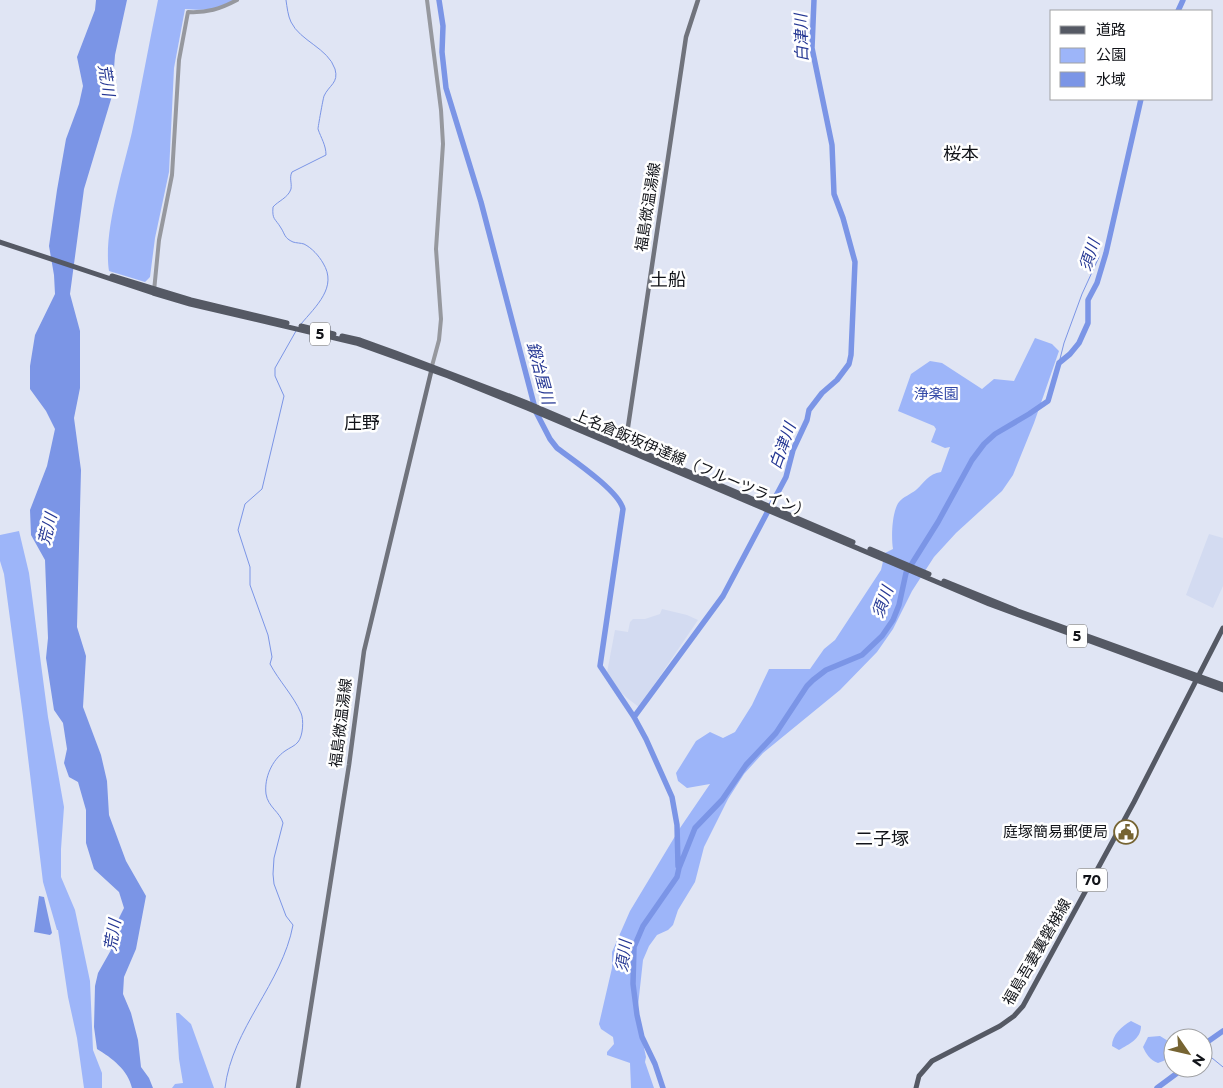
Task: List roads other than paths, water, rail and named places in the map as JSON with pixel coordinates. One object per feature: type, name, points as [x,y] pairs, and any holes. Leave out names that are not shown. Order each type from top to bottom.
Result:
[{"type":"main road","name":"福島微温湯線","points":[[624,448],[686,37],[698,0]]},
{"type":"main road","name":"上名倉飯坂伊達線（フルーツライン）","points":[[0,241],[154,291],[360,340],[529,406],[624,448],[934,578],[989,604],[1197,678],[1223,685]]},
{"type":"main road","name":"福島微温湯線","points":[[298,1088],[349,765],[362,658],[432,368]]},
{"type":"main road","name":"福島吾妻裏磐梯線","points":[[916,1088],[923,1070],[932,1062],[1008,1021],[1024,1006],[1137,796],[1223,628]]},
{"type":"main road","name":"上名倉飯坂伊達線（フルーツライン）","points":[[1197,678],[1223,690]]},
{"type":"street","points":[[154,291],[159,240],[173,170],[176,84],[185,22],[188,12],[210,12],[223,8],[237,0]]},
{"type":"street","points":[[427,0],[441,110],[443,144],[436,249],[441,320],[439,340],[432,368]]},
{"type":"water","name":"荒川","points":[[96,0],[127,0],[115,55],[112,96],[84,189],[70,294],[80,331],[80,388],[74,418],[81,470],[77,627],[86,656],[83,707],[101,755],[107,781],[109,815],[126,861],[146,896],[136,949],[124,977],[123,994],[131,1013],[138,1040],[141,1067],[153,1088],[132,1088],[123,1070],[97,1049],[94,1027],[95,986],[98,973],[111,950],[113,930],[124,908],[119,892],[94,869],[86,843],[86,810],[78,782],[69,777],[64,763],[67,749],[63,723],[54,710],[46,658],[48,638],[45,560],[31,535],[30,510],[47,466],[55,429],[46,411],[30,389],[30,366],[35,335],[55,294],[49,246],[66,139],[79,104],[83,86],[77,57],[95,10]]},
{"type":"water","points":[[39,896],[44,897],[52,933],[50,935],[34,932]]},
{"type":"waterway","points":[[286,0],[289,17],[295,29],[326,55],[336,74],[335,81],[324,96],[318,127],[326,155],[292,172],[290,192],[273,207],[274,217],[286,237],[293,242],[304,244],[312,250],[321,260],[327,272],[327,288],[319,303],[301,324]]},
{"type":"waterway","name":"鍛冶屋川","points":[[439,0],[443,26],[442,52],[446,88],[481,202],[536,412],[550,439],[557,448],[605,485],[620,502],[623,509],[600,666],[634,717],[672,797],[677,825],[678,866]]},
{"type":"waterway","name":"白津川","points":[[634,717],[723,596],[786,477],[793,450],[807,420],[809,410],[849,364],[855,262],[843,218],[834,194],[832,145],[812,48],[814,0]]},
{"type":"waterway","name":"須川","points":[[1178,10],[1183,0]]},
{"type":"waterway","name":"須川","points":[[663,1088],[655,1064],[642,1037],[633,984],[634,947],[643,926],[677,877],[695,828],[722,800],[746,765],[776,733],[807,686],[826,670],[862,655],[882,636],[893,620],[899,605],[906,573],[938,522],[972,460],[984,444],[995,434],[1048,401],[1059,363],[1079,343],[1088,323],[1088,300],[1097,283],[1106,253],[1141,100]]},
{"type":"waterway","points":[[1059,363],[1064,343],[1082,294],[1099,257]]},
{"type":"waterway","points":[[225,1088],[229,1066],[237,1046],[279,967],[293,925],[286,916],[274,884],[274,858],[283,823],[267,799],[266,782],[276,759],[300,739],[302,720],[298,706],[270,664],[272,657],[268,635],[250,585],[250,567],[238,530],[245,504],[262,489],[284,396],[275,376],[275,368],[296,331]]},
{"type":"waterway","points":[[1213,1038],[1223,1031]]},
{"type":"waterway","points":[[1213,1059],[1223,1067]]},
{"type":"waterway","points":[[1157,1088],[1170,1078]]},
{"type":"place","name":"庭塚簡易郵便局","points":[[1126,832]]},
{"type":"district","name":"桜本","points":[[961,154]]},
{"type":"district","name":"土船","points":[[668,280]]},
{"type":"district","name":"庄野","points":[[362,423]]},
{"type":"district","name":"二子塚","points":[[882,839]]},
{"type":"park label","name":"浄楽園","points":[[936,394]]}]
